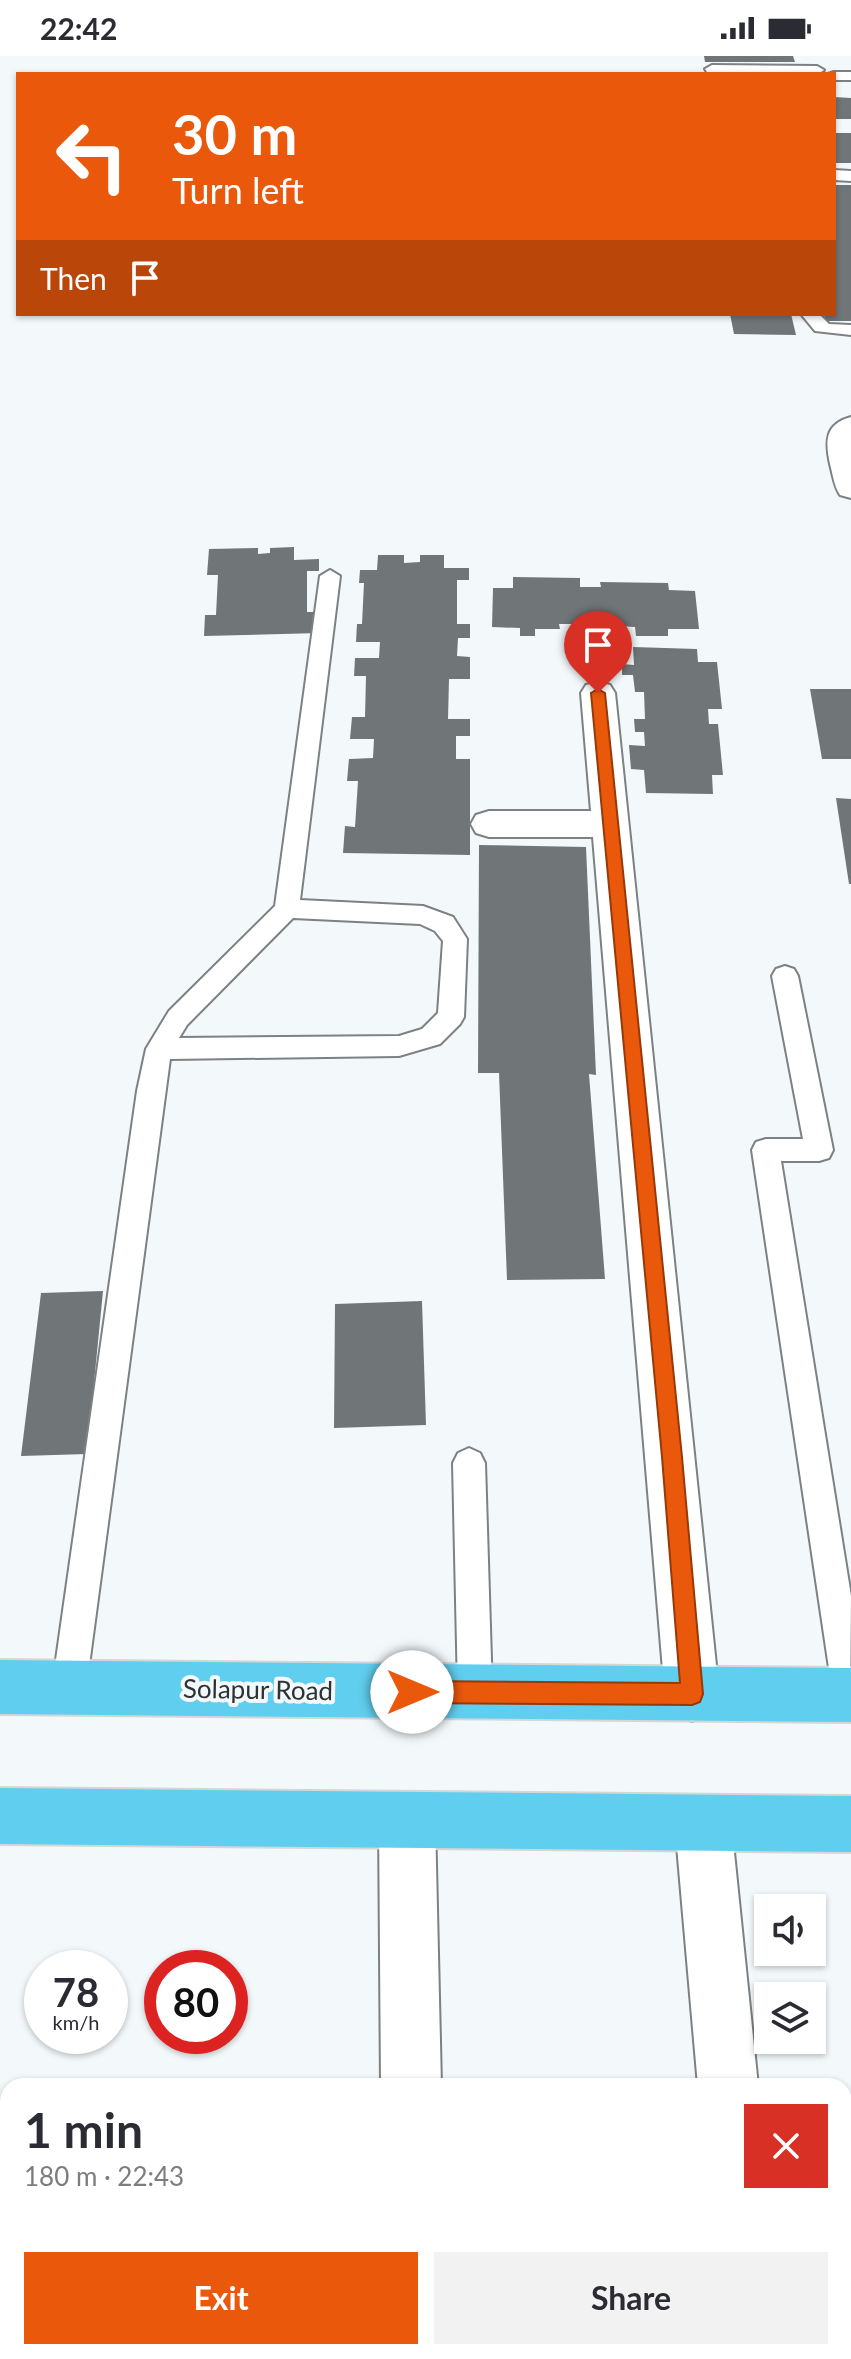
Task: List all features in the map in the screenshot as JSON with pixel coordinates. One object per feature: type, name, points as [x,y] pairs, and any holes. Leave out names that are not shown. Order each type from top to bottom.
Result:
[{"type":"highway","name":"Solapur Road","points":[[0,1687],[851,1695]]},
{"type":"highway","points":[[0,1816],[851,1824]]},
{"type":"street","points":[[851,426],[842,434],[841,445],[851,489]]},
{"type":"street","points":[[598,693],[692,1694]]},
{"type":"street","points":[[489,824],[611,824]]},
{"type":"street","points":[[407,1820],[411,2078]]},
{"type":"street","points":[[703,1823],[727,2078]]},
{"type":"lane","points":[[808,56],[823,72]]},
{"type":"lane","points":[[712,69],[823,72]]},
{"type":"lane","points":[[810,316],[818,327],[851,330]]},
{"type":"lane","points":[[69,1688],[150,1091],[159,1049],[178,1018],[287,909],[330,576]]},
{"type":"lane","points":[[159,1049],[399,1046],[431,1037],[451,1017],[455,939],[444,924],[423,915],[287,909]]},
{"type":"lane","points":[[785,976],[819,1150],[766,1150],[851,1695]]},
{"type":"lane","points":[[469,1463],[475,1692]]},
{"type":"building","points":[[704,56],[793,56],[795,62],[705,62]]},
{"type":"building","points":[[836,97],[851,98],[851,119],[836,119]]},
{"type":"building","points":[[836,133],[851,133],[851,163],[836,163]]},
{"type":"building","points":[[836,185],[851,185],[851,321],[825,321],[824,316],[836,316]]},
{"type":"building","points":[[730,316],[791,316],[796,335],[734,334]]},
{"type":"building","points":[[294,547],[294,560],[319,559],[319,571],[307,571],[307,612],[320,612],[320,633],[204,636],[205,615],[216,615],[218,575],[207,575],[209,549],[258,548],[258,554],[270,553],[270,548]]},
{"type":"building","points":[[378,555],[404,555],[404,563],[420,562],[420,555],[444,555],[444,568],[469,568],[469,580],[457,580],[457,624],[470,624],[470,638],[458,638],[457,656],[470,657],[470,679],[449,679],[448,719],[470,719],[470,736],[456,736],[456,759],[470,759],[470,855],[343,853],[345,826],[355,827],[358,781],[347,781],[349,759],[373,758],[374,739],[350,739],[352,717],[365,717],[366,676],[354,676],[355,658],[379,658],[380,642],[356,642],[357,624],[362,624],[364,583],[359,583],[360,570],[377,570]]},
{"type":"building","points":[[513,577],[580,578],[580,587],[601,587],[600,582],[668,583],[669,590],[695,591],[699,629],[668,629],[668,636],[636,636],[635,627],[617,626],[616,632],[598,632],[598,624],[559,624],[560,629],[535,629],[535,636],[520,636],[520,628],[492,627],[493,588],[513,588]]},
{"type":"building","points":[[633,647],[697,649],[698,662],[717,662],[722,709],[708,709],[709,724],[718,724],[723,775],[712,775],[713,794],[646,793],[644,770],[631,769],[629,745],[645,746],[644,732],[635,732],[634,719],[645,719],[644,692],[635,692],[633,675],[622,675],[622,664],[634,665]]},
{"type":"building","points":[[810,689],[851,689],[851,759],[822,759]]},
{"type":"building","points":[[836,798],[851,799],[851,884],[849,884]]},
{"type":"building","points":[[479,845],[586,847],[596,1075],[589,1074],[605,1279],[507,1280],[499,1073],[478,1073]]},
{"type":"building","points":[[103,1291],[87,1454],[21,1456],[41,1293]]},
{"type":"building","points":[[422,1301],[426,1425],[334,1428],[335,1304]]},
{"type":"route","points":[[412,1692],[692,1694],[598,693]]}]
